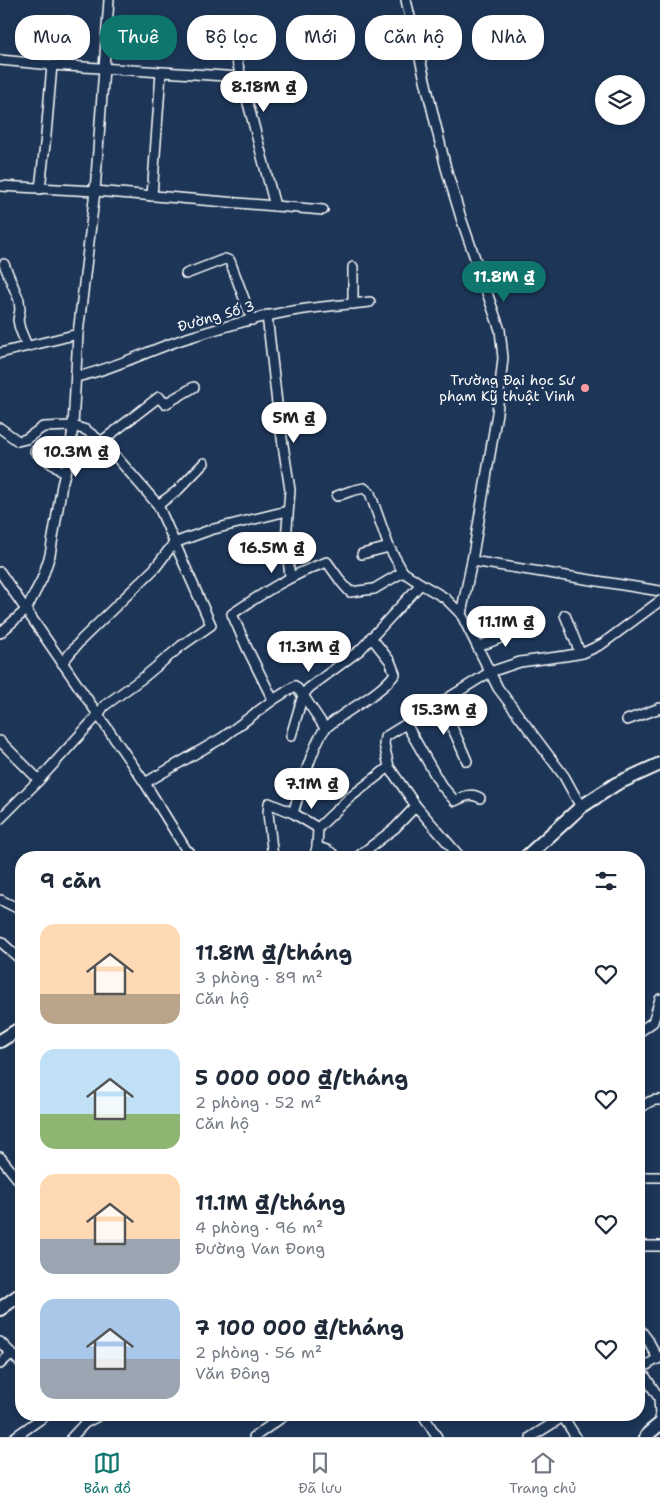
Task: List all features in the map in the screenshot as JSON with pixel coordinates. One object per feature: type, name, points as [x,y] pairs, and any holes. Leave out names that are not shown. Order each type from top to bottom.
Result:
[{"type":"street","points":[[0,633],[26,610],[42,579],[50,554],[70,453],[78,334],[95,191],[109,0]]},
{"type":"street","points":[[406,0],[446,168],[461,218],[500,330],[503,358],[497,413],[461,614]]},
{"type":"street","points":[[0,60],[161,73],[241,77]]},
{"type":"street","points":[[237,60],[275,206]]},
{"type":"street","points":[[40,189],[52,65]]},
{"type":"street","points":[[152,196],[161,73]]},
{"type":"street","points":[[0,186],[95,191],[323,210]]},
{"type":"street","points":[[186,274],[225,259],[230,261],[252,320]]},
{"type":"street","points":[[4,264],[19,300],[20,329],[27,346]]},
{"type":"street","points":[[353,267],[353,304]]},
{"type":"street","name":"Đường Số 3","points":[[76,377],[102,371],[187,338],[252,320],[289,312],[370,302]]},
{"type":"street","points":[[268,316],[278,412],[290,490],[286,540],[290,577]]},
{"type":"street","points":[[0,353],[78,334]]},
{"type":"street","points":[[102,441],[159,397],[165,404],[194,387]]},
{"type":"street","points":[[0,428],[18,441],[26,439],[43,427],[73,426],[86,430],[102,441],[158,505],[211,625],[104,706],[39,780],[0,819]]},
{"type":"street","points":[[35,451],[65,474]]},
{"type":"street","points":[[158,505],[178,490],[204,462]]},
{"type":"street","points":[[337,496],[364,488],[370,493],[389,547],[403,572],[445,598],[461,614],[498,688],[564,776],[581,807]]},
{"type":"street","points":[[62,662],[155,568],[174,543],[210,530],[287,511]]},
{"type":"street","points":[[362,554],[389,547]]},
{"type":"street","points":[[472,561],[660,592]]},
{"type":"street","points":[[274,700],[232,614],[290,577],[327,562],[350,592],[374,589],[403,572]]},
{"type":"street","points":[[0,572],[145,783],[185,851]]},
{"type":"street","points":[[291,736],[303,695],[316,682],[349,659],[421,584]]},
{"type":"street","points":[[455,851],[416,806],[389,767],[384,744],[385,737],[490,672],[520,662],[580,654],[602,644],[660,602]]},
{"type":"street","points":[[565,615],[580,654]]},
{"type":"street","points":[[478,647],[525,628]]},
{"type":"street","points":[[293,814],[314,752],[325,728],[379,689],[394,674],[390,661],[371,637]]},
{"type":"street","points":[[145,783],[222,738],[295,686],[325,728]]},
{"type":"street","points":[[440,702],[467,761]]},
{"type":"street","points":[[628,720],[660,708]]},
{"type":"street","points":[[406,724],[441,785],[454,801],[470,794],[480,798]]},
{"type":"street","points":[[0,741],[39,780]]},
{"type":"street","points":[[533,851],[581,807],[616,784],[660,764]]},
{"type":"street","points":[[316,851],[318,828],[348,799],[389,767]]},
{"type":"street","points":[[273,851],[268,814],[269,803],[318,828]]},
{"type":"street","points":[[365,851],[395,828],[416,806]]},
{"type":"street","points":[[317,847],[330,851]]},
{"type":"street","points":[[1,900],[15,907]]},
{"type":"street","points":[[0,941],[15,955]]},
{"type":"street","points":[[645,1028],[653,1022],[660,999]]},
{"type":"street","points":[[0,1041],[15,1032]]},
{"type":"street","points":[[645,1105],[655,1099],[660,1100]]},
{"type":"street","points":[[1,1162],[15,1177]]},
{"type":"street","points":[[645,1177],[660,1177]]},
{"type":"street","points":[[645,1246],[660,1246]]},
{"type":"street","points":[[0,1309],[15,1298]]},
{"type":"street","points":[[645,1336],[659,1358],[645,1366]]},
{"type":"street","points":[[0,1342],[15,1356]]},
{"type":"street","points":[[0,1364],[12,1353]]},
{"type":"street","points":[[645,1378],[659,1398],[660,1416]]},
{"type":"street","points":[[15,1437],[38,1421]]},
{"type":"street","points":[[72,1437],[89,1421]]},
{"type":"street","points":[[254,1437],[265,1434],[279,1421]]},
{"type":"street","points":[[427,1421],[437,1437]]},
{"type":"street","points":[[531,1437],[543,1433],[555,1421]]},
{"type":"street","points":[[562,1421],[576,1437]]},
{"type":"street","points":[[646,1437],[660,1424]]},
{"type":"place","name":"Trường Đại học Sư phạm Kỹ thuật Vinh","points":[[585,388]]}]
